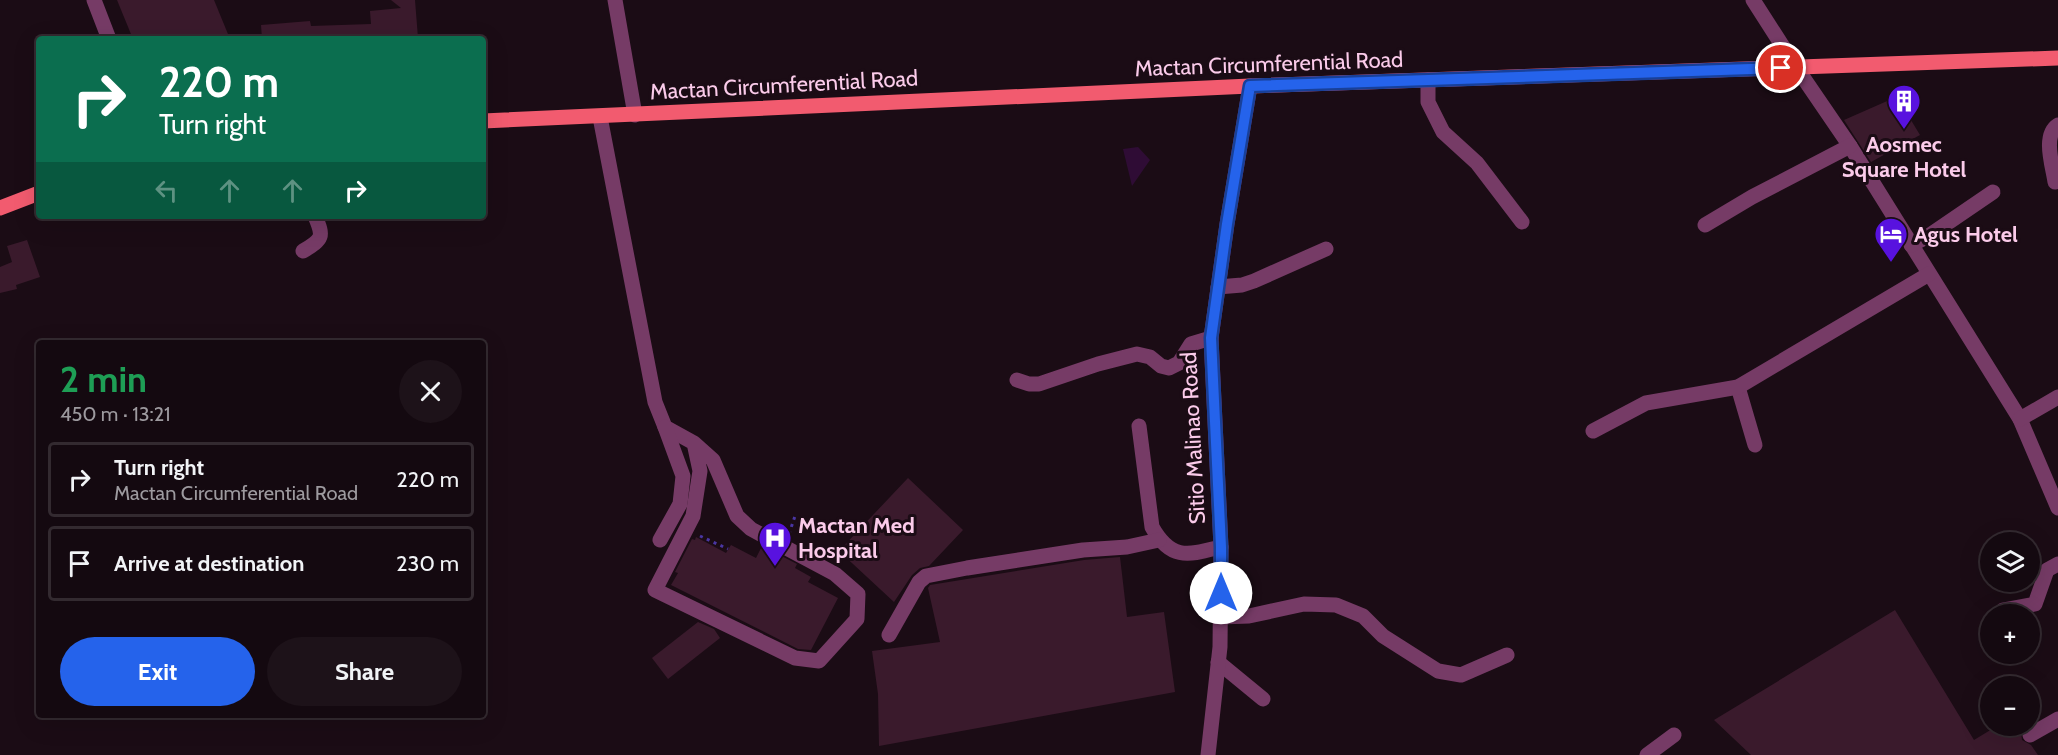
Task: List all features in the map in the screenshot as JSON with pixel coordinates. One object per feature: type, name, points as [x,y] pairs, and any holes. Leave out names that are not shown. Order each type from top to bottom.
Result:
[{"type":"main road","name":"Mactan Circumferential Road","points":[[486,121],[1250,86],[2058,58]]},
{"type":"main road","points":[[0,208],[36,194]]},
{"type":"street","points":[[94,0],[108,36]]},
{"type":"street","points":[[615,0],[635,115]]},
{"type":"street","points":[[1753,0],[1850,146],[2020,418],[2058,508]]},
{"type":"street","points":[[1428,80],[1428,102],[1443,132],[1477,163],[1522,222]]},
{"type":"street","name":"Sitio Malinao Road","points":[[1208,755],[1218,662],[1221,547],[1211,338],[1250,86]]},
{"type":"street","points":[[600,117],[655,402],[683,476],[680,504],[660,540]]},
{"type":"street","points":[[2055,182],[2050,150],[2051,136],[2058,125]]},
{"type":"street","points":[[1705,225],[1752,197],[1850,146]]},
{"type":"street","points":[[1911,245],[1993,192]]},
{"type":"street","points":[[303,251],[319,241],[321,237],[316,219]]},
{"type":"street","points":[[1218,287],[1242,285],[1254,281],[1326,249]]},
{"type":"street","points":[[1593,431],[1646,403],[1738,387],[1929,274]]},
{"type":"street","points":[[1017,381],[1039,384],[1098,364],[1137,354],[1150,357],[1161,366],[1169,368],[1179,363],[1191,344],[1211,338]]},
{"type":"street","points":[[1738,387],[1755,445]]},
{"type":"street","points":[[2020,418],[2058,397]]},
{"type":"street","points":[[1139,426],[1152,527],[1159,540],[1169,549],[1180,554],[1192,554],[1221,547]]},
{"type":"street","points":[[665,427],[694,443],[713,460],[737,516],[751,529],[835,574],[858,594],[856,619],[819,661],[795,658],[655,590],[693,516],[700,471],[694,443]]},
{"type":"street","points":[[889,635],[919,582],[926,576],[1083,550],[1127,547],[1159,540]]},
{"type":"street","points":[[2035,604],[2046,570],[2058,564]]},
{"type":"street","points":[[1220,617],[1249,616],[1304,604],[1336,605],[1364,616],[1383,636],[1438,671],[1461,675],[1507,655]]},
{"type":"street","points":[[1218,662],[1263,699]]},
{"type":"street","points":[[2040,729],[2058,719]]},
{"type":"street","points":[[1647,755],[1674,735]]},
{"type":"path","points":[[788,536],[796,513]]},
{"type":"path","points":[[693,532],[728,549]]},
{"type":"shaded area","points":[[1138,147],[1150,160],[1132,186],[1123,149]]},
{"type":"building","points":[[117,0],[214,0],[229,36],[132,36]]},
{"type":"building","points":[[391,0],[415,0],[418,36],[262,36],[261,25],[310,21],[311,26],[371,24],[370,11],[401,8]]},
{"type":"building","name":"Aosmec Square Hotel","points":[[1894,98],[1900,110],[1903,107],[1920,135],[1871,162],[1844,120]]},
{"type":"building","points":[[27,240],[40,277],[16,285],[17,289],[0,293],[0,267],[12,262],[7,246]]},
{"type":"building","points":[[908,478],[963,530],[929,566],[920,568],[912,575],[894,602],[839,551]]},
{"type":"building","points":[[696,537],[726,553],[731,545],[756,558],[762,546],[797,564],[795,568],[811,577],[808,582],[838,598],[811,650],[798,649],[671,585],[692,539],[695,540]]},
{"type":"building","points":[[1120,557],[1127,617],[1164,612],[1175,692],[879,746],[878,694],[872,651],[940,642],[928,588],[930,585],[1084,560]]},
{"type":"building","points":[[1895,610],[1974,740],[1981,736],[2022,736],[2022,740],[2031,745],[2038,755],[1751,755],[1714,720]]},
{"type":"building","points":[[698,622],[714,629],[720,638],[668,679],[652,658]]},
{"type":"place","name":"Aosmec Square Hotel","points":[[1904,130]]},
{"type":"place","name":"Agus Hotel","points":[[1891,263]]},
{"type":"place","name":"Mactan Med Hospital","points":[[775,567]]},
{"type":"route","points":[[1221,593],[1221,547],[1211,338],[1250,86],[1781,68]]}]
